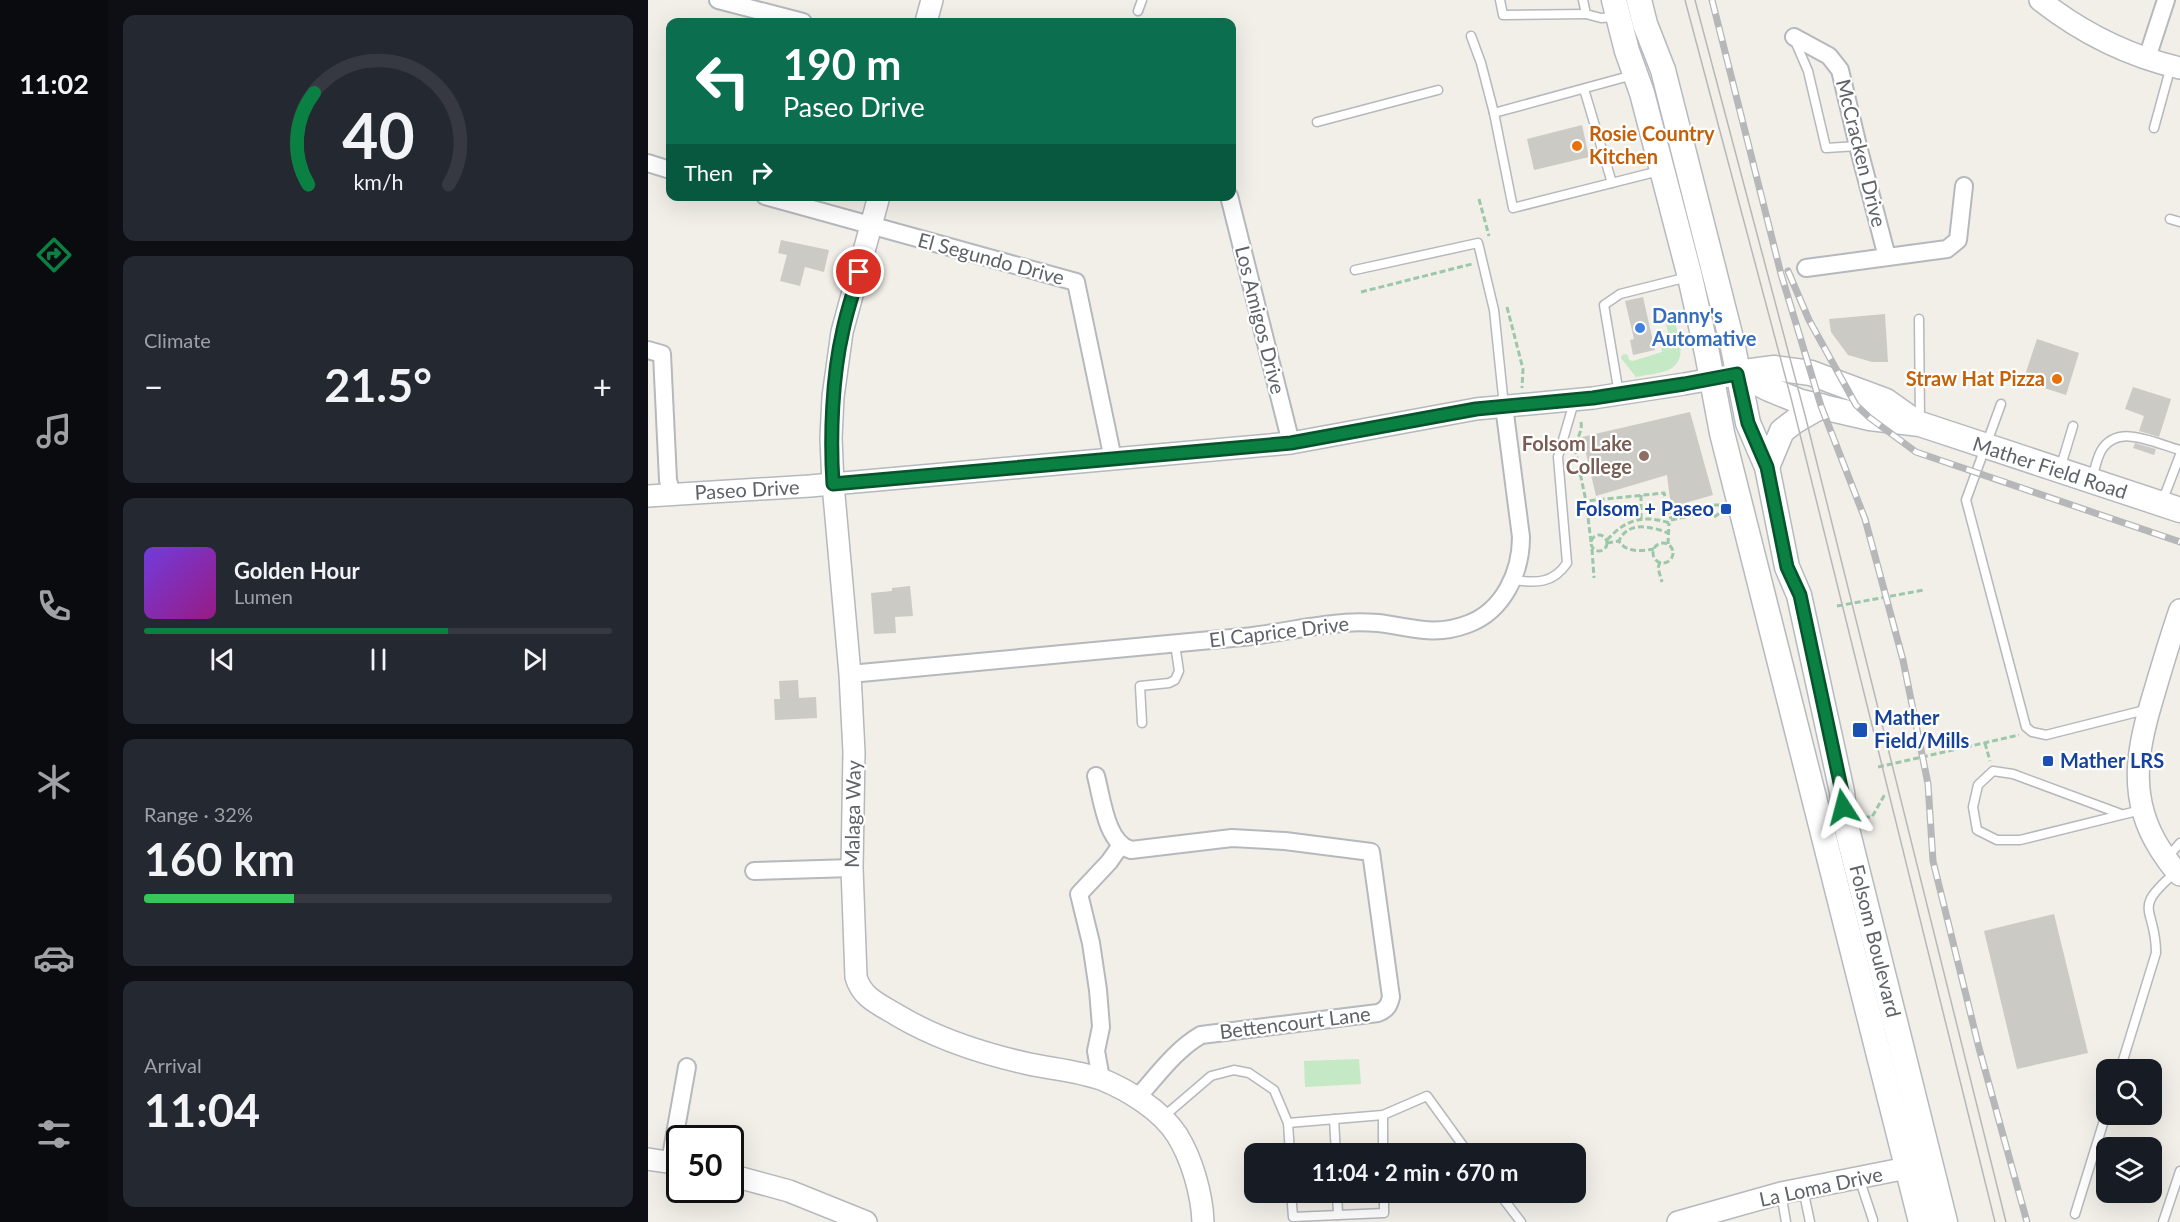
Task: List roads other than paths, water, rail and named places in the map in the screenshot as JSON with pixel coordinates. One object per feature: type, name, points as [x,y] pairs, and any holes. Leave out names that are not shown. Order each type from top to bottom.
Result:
[{"type":"main road","name":"Folsom Boulevard","points":[[1639,0],[1666,81],[1717,280],[1748,423],[1767,467],[1787,567],[1800,595],[1842,792],[1845,821],[1944,1222]]},
{"type":"main road","name":"Folsom Boulevard","points":[[1616,9],[1690,277],[1722,433],[1918,1221]]},
{"type":"main road","name":"Mather Field Road","points":[[1737,374],[1774,368],[1811,373],[1886,401],[1920,424]]},
{"type":"main road","name":"Mather Field Road","points":[[1737,374],[1801,402],[1870,418],[1920,424],[2171,507]]},
{"type":"main road","points":[[1767,467],[1782,431],[1821,406]]},
{"type":"street","points":[[718,0],[788,18]]},
{"type":"street","points":[[927,18],[932,0]]},
{"type":"street","points":[[2040,0],[2098,38],[2175,67]]},
{"type":"street","points":[[2147,58],[2166,0]]},
{"type":"street","name":"McCracken Drive","points":[[1794,37],[1829,56],[1840,70],[1887,256]]},
{"type":"street","points":[[648,163],[666,169]]},
{"type":"street","points":[[1806,268],[1947,249],[1958,240],[1964,186]]},
{"type":"street","name":"El Segundo Drive","points":[[783,201],[1076,282],[1113,459]]},
{"type":"street","name":"Malaga Way","points":[[878,201],[842,332],[833,398],[831,438],[854,752],[852,868],[856,977],[860,988],[868,997],[912,1024],[978,1050],[1101,1079],[1137,1098],[1162,1118],[1176,1135],[1189,1162],[1201,1201],[1203,1222]]},
{"type":"street","name":"Los Amigos Drive","points":[[1230,201],[1291,443]]},
{"type":"street","points":[[648,350],[662,354],[668,480],[672,494]]},
{"type":"street","name":"Paseo Drive","points":[[648,496],[833,484],[1291,443],[1434,416],[1619,394],[1737,374]]},
{"type":"street","name":"El Caprice Drive","points":[[850,674],[1247,637],[1331,624],[1356,622],[1425,631],[1447,630],[1468,624],[1486,613],[1502,598],[1514,580],[1520,559],[1521,537],[1504,406]]},
{"type":"street","points":[[2174,868],[2152,837],[2142,810],[2138,769],[2139,748],[2149,709],[2175,644],[2180,610]]},
{"type":"street","points":[[1096,776],[1112,834],[1121,845],[1109,862],[1079,894],[1091,943],[1098,990],[1101,1027],[1096,1051],[1101,1079]]},
{"type":"street","name":"Bettencourt Lane","points":[[1121,845],[1131,850],[1232,838],[1296,842],[1371,852],[1391,997],[1390,1005],[1378,1013],[1201,1035],[1177,1052],[1137,1098]]},
{"type":"street","points":[[754,871],[852,868]]},
{"type":"street","points":[[680,1125],[687,1067]]},
{"type":"street","points":[[648,1159],[666,1162]]},
{"type":"street","name":"La Loma Drive","points":[[1678,1222],[1781,1193],[1930,1163]]},
{"type":"street","points":[[744,1179],[789,1191],[856,1220]]},
{"type":"lane","points":[[1138,11],[1142,0]]},
{"type":"lane","points":[[1500,0],[1503,15],[1586,14],[1601,18],[1616,9]]},
{"type":"lane","points":[[1583,0],[1586,14]]},
{"type":"lane","points":[[1472,36],[1494,113],[1513,208],[1662,171]]},
{"type":"lane","points":[[1794,37],[1808,71],[1826,148],[1858,146]]},
{"type":"lane","points":[[2154,128],[2175,67]]},
{"type":"lane","points":[[1494,113],[1635,74]]},
{"type":"lane","points":[[1584,89],[1612,183]]},
{"type":"lane","points":[[1317,122],[1438,90]]},
{"type":"lane","points":[[2170,219],[2180,222]]},
{"type":"lane","points":[[1355,270],[1478,243],[1494,310],[1504,406]]},
{"type":"lane","points":[[1619,394],[1604,305],[1620,294],[1690,277]]},
{"type":"lane","points":[[1918,319],[1920,424]]},
{"type":"lane","points":[[1514,580],[1532,583],[1545,581],[1560,573],[1567,563],[1558,458],[1575,400]]},
{"type":"lane","points":[[2001,404],[1966,500],[2025,727],[2032,732],[2046,735],[2149,709]]},
{"type":"lane","points":[[2060,471],[2073,426]]},
{"type":"lane","points":[[2091,481],[2102,450],[2119,436],[2133,436],[2180,450]]},
{"type":"lane","points":[[2171,507],[2180,455]]},
{"type":"lane","points":[[1142,723],[1140,686],[1169,683],[1175,680],[1179,671],[1175,644]]},
{"type":"lane","points":[[2121,814],[2013,774],[1993,771],[1978,785],[1973,807],[1977,830],[1997,840],[2020,840],[2142,810]]},
{"type":"lane","points":[[2123,1059],[2156,953],[2148,910],[2149,902],[2157,888],[2174,868],[2180,843]]},
{"type":"lane","points":[[1162,1118],[1211,1076],[1234,1070],[1250,1073],[1274,1090],[1288,1123],[1289,1143]]},
{"type":"lane","points":[[1288,1123],[1383,1115],[1427,1096],[1461,1143]]},
{"type":"lane","points":[[1383,1115],[1383,1143]]},
{"type":"lane","points":[[1334,1119],[1335,1143]]},
{"type":"lane","points":[[2075,1214],[2103,1125]]},
{"type":"lane","points":[[2163,1222],[2180,1171]]},
{"type":"lane","points":[[1859,1178],[1873,1222]]},
{"type":"lane","points":[[1803,1189],[1810,1222]]},
{"type":"lane","points":[[1781,1193],[1786,1222]]},
{"type":"lane","points":[[1292,1203],[1293,1217],[1338,1215],[1375,1218],[1384,1213],[1384,1203]]},
{"type":"lane","points":[[1338,1203],[1338,1215]]},
{"type":"lane","points":[[1506,1203],[1521,1222]]},
{"type":"tram line","points":[[1685,0],[1791,398],[1995,1222]]},
{"type":"tram line","points":[[1695,0],[1805,415],[2006,1222]]},
{"type":"railway","points":[[1712,0],[1781,274],[1821,406],[1865,519],[1903,660],[1928,784],[1933,861],[1979,1048],[2027,1222]]},
{"type":"railway","points":[[1788,271],[1809,320],[1856,405],[1916,452],[2180,542]]},
{"type":"place","name":"Rosie Country Kitchen","points":[[1577,146]]},
{"type":"place","name":"Danny's Automative","points":[[1640,328]]},
{"type":"place","name":"Straw Hat Pizza","points":[[2057,379]]},
{"type":"place","name":"Folsom Lake College","points":[[1644,456]]},
{"type":"place","name":"Folsom + Paseo","points":[[1726,509]]},
{"type":"place","name":"Mather Field/Mills","points":[[1860,730]]},
{"type":"place","name":"Mather LRS","points":[[2048,761]]}]
